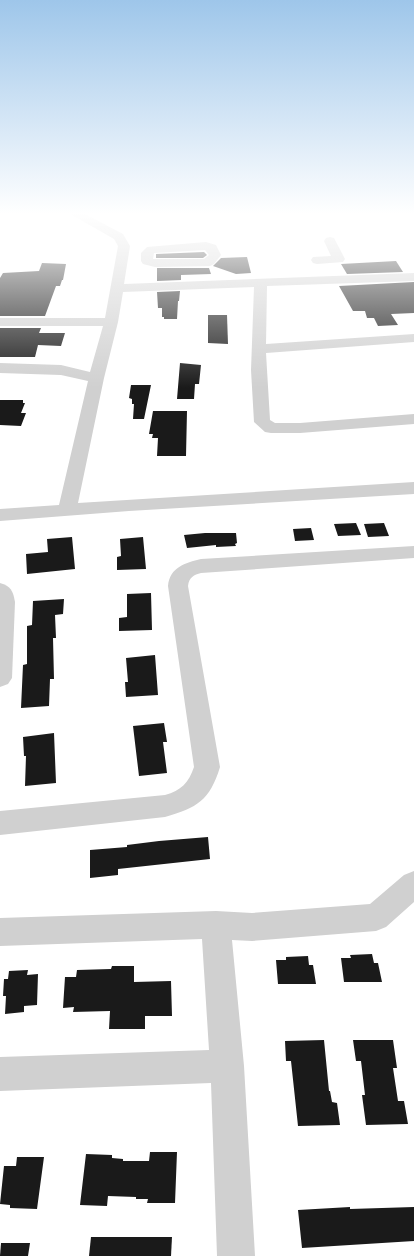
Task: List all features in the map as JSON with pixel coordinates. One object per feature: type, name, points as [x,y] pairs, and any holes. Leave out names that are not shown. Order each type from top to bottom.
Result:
[{"type":"street","points":[[67,509],[96,378],[111,322],[120,271]]},
{"type":"street","points":[[201,271],[202,286]]},
{"type":"street","points":[[322,271],[328,281]]},
{"type":"street","points":[[118,288],[414,277]]},
{"type":"street","points":[[261,283],[258,321],[260,349],[258,390],[262,422],[271,428],[300,428],[414,419]]},
{"type":"street","points":[[0,322],[111,322]]},
{"type":"street","points":[[260,349],[414,338]]},
{"type":"street","points":[[0,368],[61,370],[76,368],[102,357]]},
{"type":"street","points":[[61,370],[96,378]]},
{"type":"street","points":[[0,515],[128,505],[402,475],[414,475]]},
{"type":"street","points":[[244,492],[414,488]]},
{"type":"street","points":[[0,823],[165,806],[181,803],[197,789],[203,779],[207,766],[178,586],[180,576],[185,571],[200,566],[414,552]]},
{"type":"street","points":[[0,590],[3,593],[4,602],[0,678]]},
{"type":"street","points":[[0,932],[216,925],[252,927],[376,916],[414,884]]},
{"type":"street","points":[[216,925],[226,1066],[236,1256]]},
{"type":"street","points":[[0,1074],[226,1066]]},
{"type":"building","points":[[65,271],[63,280],[60,286],[56,286],[45,316],[0,316],[0,278],[3,273]]},
{"type":"building","points":[[157,271],[210,271],[211,274],[181,275],[181,280],[157,281]]},
{"type":"building","points":[[226,271],[250,271],[251,273],[236,274]]},
{"type":"building","points":[[345,271],[402,271],[403,272],[347,274]]},
{"type":"building","points":[[414,282],[414,313],[391,314],[398,325],[378,326],[374,318],[367,318],[365,311],[353,311],[339,286]]},
{"type":"building","points":[[180,291],[177,319],[164,319],[164,317],[162,317],[162,308],[158,308],[157,292]]},
{"type":"building","points":[[208,315],[227,315],[228,344],[208,343]]},
{"type":"building","points":[[0,328],[41,328],[39,333],[65,333],[61,346],[38,345],[35,357],[0,357]]},
{"type":"building","points":[[180,363],[201,365],[199,384],[195,384],[194,399],[177,399]]},
{"type":"building","points":[[131,385],[151,385],[144,419],[133,419],[134,404],[132,404],[132,399],[129,398]]},
{"type":"building","points":[[0,400],[23,400],[23,403],[25,403],[21,413],[26,413],[21,426],[0,425]]},
{"type":"building","points":[[153,411],[187,411],[186,456],[157,456],[158,438],[152,438],[153,434],[149,434]]},
{"type":"building","points":[[356,523],[361,535],[338,536],[334,524]]},
{"type":"building","points":[[384,523],[389,536],[368,537],[364,524]]},
{"type":"building","points":[[311,528],[314,540],[295,541],[293,529]]},
{"type":"building","points":[[236,533],[236,546],[216,547],[216,545],[187,548],[184,535]]},
{"type":"building","points":[[72,537],[75,569],[27,574],[26,554],[48,552],[47,539]]},
{"type":"building","points":[[143,537],[146,569],[117,570],[117,557],[121,556],[120,539]]},
{"type":"building","points":[[151,593],[152,630],[119,631],[119,618],[127,617],[127,594]]},
{"type":"building","points":[[64,599],[63,614],[55,615],[56,638],[53,638],[54,679],[50,679],[49,706],[21,708],[23,665],[27,664],[27,626],[32,625],[33,601]]},
{"type":"building","points":[[155,655],[158,695],[126,697],[125,682],[128,682],[126,658]]},
{"type":"building","points":[[164,723],[167,742],[163,742],[167,773],[139,776],[133,726]]},
{"type":"building","points":[[54,733],[56,783],[25,786],[26,756],[24,756],[23,737]]},
{"type":"building","points":[[208,837],[210,859],[118,869],[118,875],[90,878],[90,850],[127,847],[127,845],[159,841]]},
{"type":"building","points":[[372,954],[374,963],[378,963],[382,982],[344,982],[341,958],[351,958],[350,955]]},
{"type":"building","points":[[308,956],[309,965],[313,965],[316,984],[278,984],[276,960],[286,960],[286,957]]},
{"type":"building","points":[[112,966],[134,966],[134,982],[171,981],[172,1016],[145,1016],[145,1029],[109,1029],[110,1011],[73,1012],[74,1007],[63,1008],[65,977],[76,977],[77,970],[111,969]]},
{"type":"building","points":[[28,970],[27,975],[38,974],[37,1005],[24,1006],[24,1012],[5,1014],[6,996],[3,996],[4,979],[8,979],[9,971]]},
{"type":"building","points":[[324,1040],[329,1091],[332,1102],[337,1103],[340,1125],[298,1126],[291,1061],[286,1061],[285,1041]]},
{"type":"building","points":[[353,1040],[393,1040],[397,1068],[393,1068],[398,1101],[404,1101],[408,1124],[366,1125],[362,1095],[365,1095],[361,1061],[356,1061]]},
{"type":"building","points":[[150,1152],[177,1152],[175,1203],[147,1203],[148,1199],[108,1196],[107,1206],[80,1205],[86,1154],[112,1155],[112,1158],[123,1159],[123,1161],[149,1161]]},
{"type":"building","points":[[17,1157],[44,1157],[37,1209],[10,1208],[10,1205],[0,1204],[4,1166],[16,1166]]},
{"type":"building","points":[[350,1207],[350,1209],[414,1207],[414,1241],[302,1248],[298,1210]]},
{"type":"building","points":[[91,1237],[172,1237],[171,1256],[89,1256]]},
{"type":"building","points":[[1,1243],[30,1243],[28,1256],[0,1256]]}]
